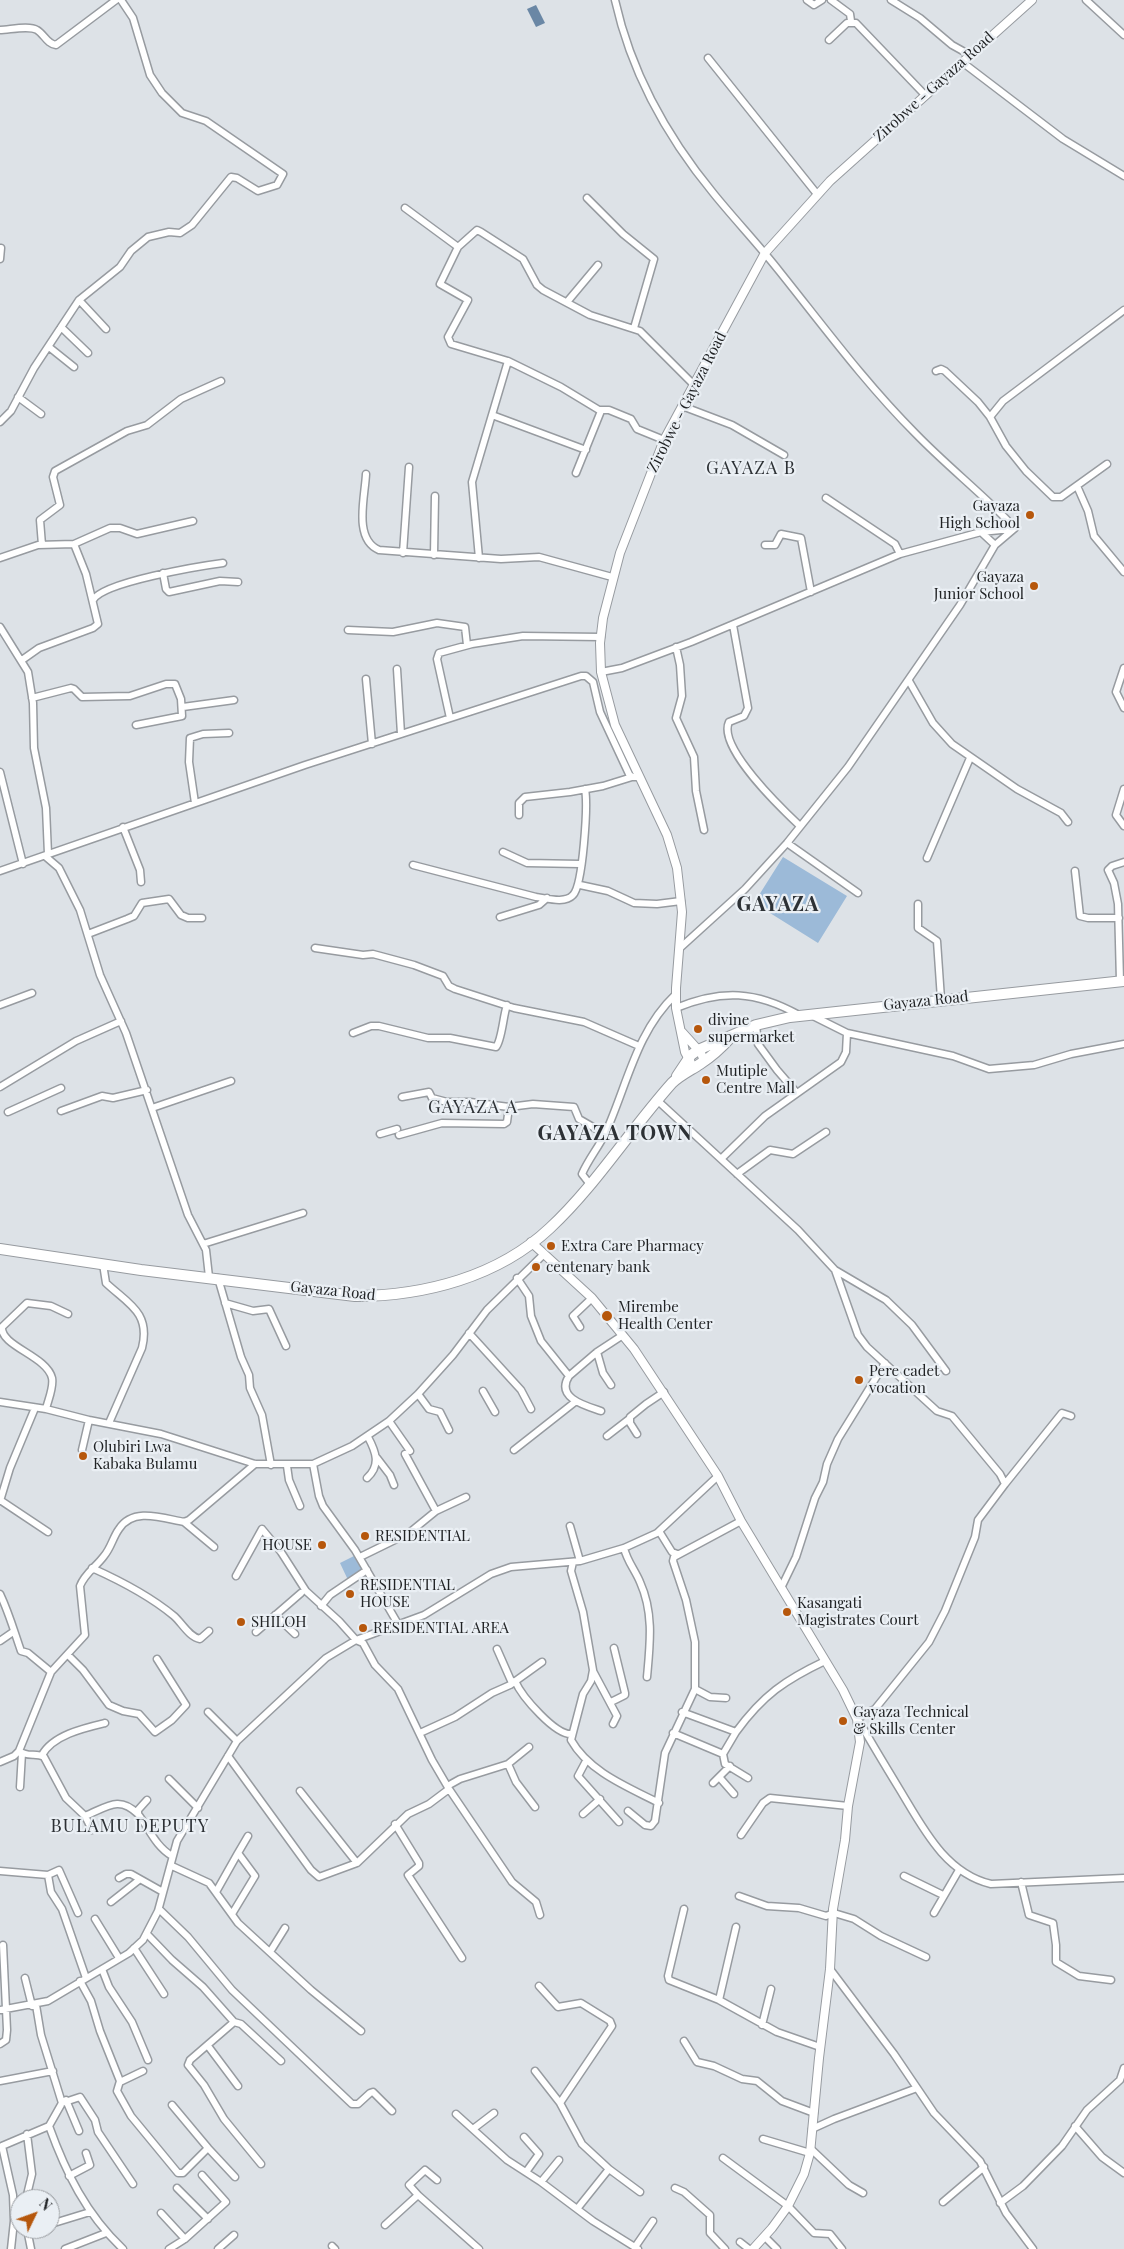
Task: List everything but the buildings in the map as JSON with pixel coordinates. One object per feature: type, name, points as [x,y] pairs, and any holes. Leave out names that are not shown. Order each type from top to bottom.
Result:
[{"type":"main road","name":"Gayaza Road","points":[[0,1249],[354,1296],[387,1296],[418,1292],[452,1283],[478,1273],[535,1243],[589,1183],[698,1050],[756,1025],[799,1015],[1122,981]]},
{"type":"main road","name":"Gayaza Road","points":[[674,1081],[702,1063],[731,1036]]},
{"type":"street","points":[[0,30],[36,29],[50,44],[56,45],[116,0]]},
{"type":"street","points":[[0,422],[11,411],[79,300],[120,267],[131,251],[148,237],[168,232],[180,233],[192,226],[231,177],[237,178],[258,191],[278,186],[283,174],[206,121],[182,114],[152,80],[133,18],[121,0]]},
{"type":"street","points":[[615,0],[642,84],[656,112],[712,193],[765,253],[863,378],[918,436],[1015,528]]},
{"type":"street","points":[[808,0],[814,5],[822,0]]},
{"type":"street","points":[[831,0],[850,14],[851,22],[924,95]]},
{"type":"street","points":[[892,0],[920,18],[952,45],[960,47],[970,55]]},
{"type":"street","name":"Zirobwe - Gayaza Road","points":[[688,1060],[679,1026],[675,995],[680,948],[681,901],[677,868],[667,835],[636,777],[615,725],[601,672],[601,637],[612,578],[637,505],[664,440],[765,253],[817,194],[1031,0]]},
{"type":"street","points":[[1086,0],[1124,35]]},
{"type":"street","points":[[829,40],[847,23],[851,22]]},
{"type":"street","points":[[708,58],[817,194]]},
{"type":"street","points":[[962,62],[1056,134],[1124,176]]},
{"type":"street","points":[[587,198],[623,234],[654,259],[634,328]]},
{"type":"street","points":[[405,208],[458,247]]},
{"type":"street","points":[[664,440],[637,429],[631,419],[609,410],[601,411],[561,387],[508,361],[476,353],[449,342],[448,337],[468,302],[440,284],[458,247],[477,230],[523,259],[537,285],[590,315],[634,328],[645,335],[694,385]]},
{"type":"street","points":[[0,258],[2,248]]},
{"type":"street","points":[[567,302],[598,265]]},
{"type":"street","points":[[79,300],[106,328]]},
{"type":"street","points":[[990,416],[1003,401],[1124,310]]},
{"type":"street","points":[[61,327],[88,354]]},
{"type":"street","points":[[49,347],[74,367]]},
{"type":"street","points":[[479,558],[472,482],[508,361]]},
{"type":"street","points":[[936,371],[941,369],[957,381],[990,416],[1006,446],[1049,494],[1058,498],[1107,464]]},
{"type":"street","points":[[42,545],[40,520],[60,505],[53,477],[55,472],[127,431],[147,425],[181,400],[221,381]]},
{"type":"street","points":[[18,397],[41,414]]},
{"type":"street","points":[[682,406],[732,425],[784,455]]},
{"type":"street","points":[[576,472],[601,411]]},
{"type":"street","points":[[492,416],[586,450]]},
{"type":"street","points":[[403,553],[409,467]]},
{"type":"street","points":[[366,474],[363,516],[365,539],[371,546],[379,550],[479,558],[539,557],[612,578]]},
{"type":"street","points":[[1077,486],[1088,511],[1094,536],[1124,572]]},
{"type":"street","points":[[434,555],[435,496]]},
{"type":"street","points":[[826,498],[892,541],[898,547],[900,554]]},
{"type":"street","points":[[0,558],[42,545],[74,544],[110,528],[120,528],[137,534],[193,521]]},
{"type":"street","points":[[601,672],[622,668],[676,648],[900,554],[981,532],[1015,528]]},
{"type":"street","points":[[680,948],[745,889],[787,843],[848,767],[960,605],[994,546],[1015,528]]},
{"type":"street","points":[[981,532],[994,546]]},
{"type":"street","points":[[765,545],[775,545],[781,534],[801,538],[810,592]]},
{"type":"street","points":[[22,660],[39,648],[95,627],[98,621],[86,574],[74,544]]},
{"type":"street","points":[[92,600],[97,594],[110,588],[163,574],[223,563]]},
{"type":"street","points":[[163,574],[166,589],[169,592],[220,581],[238,582]]},
{"type":"street","points":[[348,630],[371,633],[393,632],[446,623],[465,627],[467,645]]},
{"type":"street","points":[[734,625],[748,708],[744,716],[729,722],[728,730],[739,758],[759,786],[800,826]]},
{"type":"street","points":[[0,626],[28,672],[32,698],[34,748],[46,808],[46,855],[66,878],[78,905],[100,976],[121,1021],[147,1090],[188,1215],[203,1244],[213,1278],[226,1303],[241,1357],[249,1375],[250,1388],[262,1416],[271,1465]]},
{"type":"street","points":[[450,718],[438,655],[442,651],[467,645],[533,635],[601,637]]},
{"type":"street","points":[[676,648],[682,696],[676,718],[694,757],[696,791],[704,830]]},
{"type":"street","points":[[1124,668],[1116,692],[1124,708]]},
{"type":"street","points":[[397,669],[400,734]]},
{"type":"street","points":[[0,871],[400,734],[586,676],[593,682],[603,719],[636,777],[585,789],[525,797],[519,803],[518,815]]},
{"type":"street","points":[[366,679],[372,744]]},
{"type":"street","points":[[909,681],[934,723],[948,739],[970,758],[1017,789],[1065,816],[1068,822]]},
{"type":"street","points":[[32,698],[68,688],[74,689],[82,697],[130,696],[174,683],[180,693],[183,707],[182,715],[178,718],[136,724]]},
{"type":"street","points":[[183,707],[234,700]]},
{"type":"street","points":[[195,803],[189,762],[190,738],[203,734],[229,734]]},
{"type":"street","points":[[927,858],[970,758]]},
{"type":"street","points":[[0,772],[23,864]]},
{"type":"street","points":[[413,866],[481,884],[547,898],[568,898],[573,896],[580,884],[580,864],[587,807],[585,789]]},
{"type":"street","points":[[1124,789],[1116,816],[1124,826]]},
{"type":"street","points":[[123,828],[140,870],[140,882]]},
{"type":"street","points":[[787,843],[858,893]]},
{"type":"street","points":[[503,852],[527,863],[580,864]]},
{"type":"street","points":[[1122,981],[1119,918],[1114,883],[1108,870],[1112,866],[1124,862]]},
{"type":"street","points":[[1075,871],[1080,916],[1088,918],[1119,918]]},
{"type":"street","points":[[580,884],[608,891],[634,903],[657,904],[681,901]]},
{"type":"street","points":[[500,917],[539,905],[547,898]]},
{"type":"street","points":[[88,934],[127,920],[134,916],[142,904],[167,899],[184,917],[202,918]]},
{"type":"street","points":[[918,904],[918,928],[937,941],[941,999]]},
{"type":"street","points":[[315,948],[363,955],[373,954],[405,962],[440,975],[455,989],[507,1006],[584,1022],[639,1046]]},
{"type":"street","points":[[0,1004],[32,993]]},
{"type":"street","points":[[589,1183],[582,1174],[605,1134],[639,1046],[657,1013],[675,995]]},
{"type":"street","points":[[676,1008],[710,997],[740,995],[767,1000],[799,1015]]},
{"type":"street","points":[[352,1032],[371,1026],[379,1026],[428,1038],[450,1038],[496,1047],[499,1043],[502,1019],[507,1006]]},
{"type":"street","points":[[810,1015],[847,1033],[953,1056],[988,1068],[1034,1065],[1071,1054],[1124,1044]]},
{"type":"street","points":[[0,1087],[76,1041],[121,1021]]},
{"type":"street","points":[[756,1025],[758,1044],[796,1092]]},
{"type":"street","name":"Zirobwe - Gayaza Road","points":[[679,1026],[686,1039],[698,1050],[702,1063]]},
{"type":"street","points":[[722,1158],[765,1116],[796,1092],[841,1062],[846,1052],[847,1033]]},
{"type":"street","points":[[688,1060],[693,1064],[702,1063]]},
{"type":"street","points":[[152,1108],[231,1081]]},
{"type":"street","points":[[8,1112],[61,1088]]},
{"type":"street","points":[[61,1111],[102,1096],[113,1098],[147,1090]]},
{"type":"street","points":[[402,1097],[429,1092],[432,1098],[447,1102],[470,1102],[509,1107],[533,1104],[574,1107],[579,1119],[605,1134]]},
{"type":"street","points":[[658,1101],[798,1230],[835,1270],[886,1300],[912,1324],[946,1371]]},
{"type":"street","points":[[380,1134],[442,1123],[504,1124],[507,1122],[509,1107]]},
{"type":"street","points":[[738,1174],[770,1150],[793,1154],[826,1132]]},
{"type":"street","points":[[203,1244],[303,1213]]},
{"type":"street","points":[[535,1243],[544,1254],[592,1298],[623,1335],[664,1392],[718,1476],[741,1521],[929,1838],[959,1870],[979,1881],[991,1884],[1085,1882],[1124,1878]]},
{"type":"street","points":[[0,1402],[46,1409],[89,1420],[161,1434],[255,1464],[287,1466],[313,1464],[368,1437],[389,1421],[418,1394],[487,1310],[517,1278],[544,1254]]},
{"type":"street","points":[[103,1264],[106,1283],[131,1303],[140,1317],[144,1338],[142,1348],[108,1423]]},
{"type":"street","points":[[835,1270],[858,1335],[937,1411],[952,1416],[1000,1474],[1005,1484]]},
{"type":"street","points":[[517,1278],[529,1296],[531,1316],[541,1341],[569,1376]]},
{"type":"street","points":[[580,1327],[573,1316],[592,1298]]},
{"type":"street","points":[[46,1409],[52,1384],[50,1373],[40,1360],[3,1334],[4,1327],[27,1303],[51,1306],[68,1314]]},
{"type":"street","points":[[226,1303],[253,1311],[269,1309],[286,1346]]},
{"type":"street","points":[[470,1333],[521,1390],[531,1409]]},
{"type":"street","points":[[601,1410],[575,1402],[565,1385],[569,1376],[597,1352],[623,1335]]},
{"type":"street","points":[[597,1352],[603,1373],[611,1385]]},
{"type":"street","points":[[781,1588],[796,1557],[823,1482],[827,1464],[838,1439],[885,1363]]},
{"type":"street","points":[[483,1391],[495,1412]]},
{"type":"street","points":[[607,1436],[664,1392]]},
{"type":"street","points":[[418,1394],[430,1409],[440,1412],[449,1430]]},
{"type":"street","points":[[514,1450],[542,1427],[568,1410],[575,1402]]},
{"type":"street","points":[[35,1408],[10,1468],[0,1500],[48,1532]]},
{"type":"street","points":[[857,1718],[875,1709],[929,1642],[945,1611],[975,1537],[978,1520],[1062,1413],[1071,1416]]},
{"type":"street","points":[[630,1419],[637,1434]]},
{"type":"street","points":[[82,1450],[89,1420]]},
{"type":"street","points":[[389,1421],[408,1452],[436,1510]]},
{"type":"street","points":[[368,1437],[377,1458],[392,1478],[394,1484]]},
{"type":"street","points":[[367,1478],[376,1467],[377,1458]]},
{"type":"street","points":[[184,1522],[189,1520],[255,1464]]},
{"type":"street","points":[[313,1464],[319,1496],[323,1506],[360,1557],[398,1624]]},
{"type":"street","points":[[287,1466],[289,1480],[300,1506]]},
{"type":"street","points":[[3,2010],[48,2001],[134,1948],[147,1934],[159,1909],[172,1866],[172,1856],[177,1841],[237,1741],[326,1658],[356,1640],[424,1615],[491,1574],[512,1567],[577,1561],[624,1548],[660,1531],[718,1476]]},
{"type":"street","points":[[360,1557],[409,1532],[436,1510],[466,1497]]},
{"type":"street","points":[[20,1786],[21,1752],[51,1672],[85,1634],[80,1586],[92,1568],[105,1556],[125,1520],[134,1516],[146,1515],[184,1522],[214,1547]]},
{"type":"street","points":[[628,1811],[645,1825],[651,1826],[655,1821],[664,1761],[682,1712],[695,1689],[695,1642],[686,1600],[673,1561],[677,1554],[741,1521]]},
{"type":"street","points":[[570,1526],[577,1561],[571,1571],[583,1612],[593,1670],[618,1716],[613,1724]]},
{"type":"street","points":[[236,1576],[262,1529],[281,1552],[306,1591],[340,1621],[356,1640],[363,1643],[375,1665],[398,1689],[432,1760],[512,1882],[536,1902],[540,1915]]},
{"type":"street","points":[[660,1531],[672,1552],[677,1554]]},
{"type":"street","points":[[624,1548],[628,1561],[640,1581],[650,1615],[651,1632],[647,1677]]},
{"type":"street","points":[[92,1568],[132,1587],[175,1617],[195,1638],[200,1639],[209,1631]]},
{"type":"street","points":[[321,1606],[330,1595],[367,1570]]},
{"type":"street","points":[[256,1632],[301,1593]]},
{"type":"street","points":[[0,1594],[2,1605],[13,1622],[13,1632],[21,1651],[28,1653],[51,1672]]},
{"type":"street","points":[[276,1614],[295,1634]]},
{"type":"street","points":[[0,1641],[13,1632]]},
{"type":"street","points":[[611,1702],[625,1695],[614,1648]]},
{"type":"street","points":[[497,1649],[513,1682],[524,1698],[549,1722],[566,1733],[572,1734]]},
{"type":"street","points":[[68,1655],[83,1670],[108,1705],[123,1711],[139,1714],[155,1732],[172,1720],[186,1705],[157,1659]]},
{"type":"street","points":[[748,1778],[724,1761],[723,1754],[736,1732],[757,1707],[784,1682],[825,1661]]},
{"type":"street","points":[[420,1733],[455,1716],[513,1682],[542,1662]]},
{"type":"street","points":[[593,1670],[591,1681],[583,1694],[571,1740],[586,1761],[620,1783],[659,1803]]},
{"type":"street","points":[[695,1689],[710,1697],[726,1698]]},
{"type":"street","points":[[208,1712],[237,1741]]},
{"type":"street","points":[[682,1712],[736,1732]]},
{"type":"street","points":[[753,2249],[765,2237],[788,2206],[804,2174],[810,2151],[830,1969],[834,1913],[848,1806],[860,1742],[857,1718]]},
{"type":"street","points":[[42,1756],[49,1744],[86,1727],[106,1723]]},
{"type":"street","points":[[673,1733],[723,1754]]},
{"type":"street","points":[[228,1756],[319,1877],[357,1863],[396,1824],[460,1779],[508,1764],[529,1747]]},
{"type":"street","points":[[21,1752],[28,1756],[42,1756]]},
{"type":"street","points":[[0,1762],[21,1752]]},
{"type":"street","points":[[42,1756],[58,1779],[66,1798],[85,1816],[92,1830]]},
{"type":"street","points":[[586,1761],[577,1774],[620,1822]]},
{"type":"street","points":[[508,1764],[516,1782],[534,1807]]},
{"type":"street","points":[[713,1783],[730,1766]]},
{"type":"street","points":[[720,1778],[734,1794]]},
{"type":"street","points":[[169,1779],[198,1808]]},
{"type":"street","points":[[300,1791],[357,1863]]},
{"type":"street","points":[[741,1835],[763,1803],[770,1798],[848,1806]]},
{"type":"street","points":[[583,1814],[600,1799]]},
{"type":"street","points":[[138,1814],[138,1810],[147,1800]]},
{"type":"street","points":[[85,1816],[116,1803],[129,1804],[138,1814],[149,1833],[172,1856]]},
{"type":"street","points":[[396,1824],[419,1863],[419,1866],[408,1874],[462,1958]]},
{"type":"street","points":[[216,1892],[248,1836]]},
{"type":"street","points":[[232,1914],[255,1876],[238,1853]]},
{"type":"street","points":[[172,1866],[207,1881],[232,1914],[270,1952],[311,1990],[361,2031]]},
{"type":"street","points":[[934,1913],[959,1870]]},
{"type":"street","points":[[0,1872],[48,1875],[60,1871],[78,1913]]},
{"type":"street","points":[[119,1878],[128,1873],[163,1892]]},
{"type":"street","points":[[48,1875],[51,1892],[62,1909],[100,2031],[120,2082]]},
{"type":"street","points":[[904,1876],[943,1895]]},
{"type":"street","points":[[111,1902],[139,1880]]},
{"type":"street","points":[[1021,1882],[1029,1915],[1053,1923],[1056,1962],[1078,1976],[1111,1980]]},
{"type":"street","points":[[739,1896],[767,1906],[799,1908],[826,1916],[834,1913],[857,1920],[881,1936],[926,1957]]},
{"type":"street","points":[[159,1909],[188,1937],[232,1990],[352,2104],[358,2104],[373,2092],[392,2111]]},
{"type":"street","points":[[684,1909],[668,1976],[672,1982],[719,2000],[762,2025],[820,2047]]},
{"type":"street","points":[[95,1919],[119,1958]]},
{"type":"street","points":[[719,2000],[736,1927]]},
{"type":"street","points":[[270,1952],[285,1928]]},
{"type":"street","points":[[147,1934],[172,1960],[203,1987],[234,2022],[242,2024],[281,2061]]},
{"type":"street","points":[[0,2044],[4,2042],[6,2037],[3,2010],[3,1945]]},
{"type":"street","points":[[134,1948],[164,1994]]},
{"type":"street","points":[[102,1969],[108,1986],[132,2022],[148,2060]]},
{"type":"street","points":[[830,1969],[934,2113],[974,2153],[984,2167],[1000,2204],[1033,2249]]},
{"type":"street","points":[[25,1978],[52,2071],[64,2102],[79,2132]]},
{"type":"street","points":[[539,1986],[558,2007],[581,2002],[610,2021],[612,2026],[560,2104]]},
{"type":"street","points":[[762,2025],[771,1989]]},
{"type":"street","points":[[234,2022],[189,2062],[188,2065],[204,2085],[224,2119],[261,2164]]},
{"type":"street","points":[[684,2041],[697,2062],[714,2066],[742,2079],[757,2081],[782,2101],[814,2114]]},
{"type":"street","points":[[208,2046],[238,2086]]},
{"type":"street","points":[[1000,2204],[1023,2186],[1059,2149],[1087,2110],[1120,2080],[1124,2068]]},
{"type":"street","points":[[0,2082],[52,2071]]},
{"type":"street","points":[[144,2071],[120,2082],[116,2089],[125,2107],[178,2173],[183,2173],[208,2148]]},
{"type":"street","points":[[535,2072],[560,2104],[582,2144],[609,2169],[640,2192]]},
{"type":"street","points":[[812,2129],[917,2088]]},
{"type":"street","points":[[11,2249],[14,2221],[13,2195],[2,2146],[49,2126],[64,2102],[78,2096],[82,2099],[94,2120],[98,2132],[133,2184]]},
{"type":"street","points":[[172,2105],[208,2148],[236,2177]]},
{"type":"street","points":[[456,2114],[507,2160],[637,2248],[653,2221]]},
{"type":"street","points":[[473,2129],[494,2114]]},
{"type":"street","points":[[49,2126],[69,2176],[90,2212],[106,2233],[123,2249]]},
{"type":"street","points":[[1075,2126],[1102,2156],[1124,2173]]},
{"type":"street","points":[[27,2134],[32,2174],[28,2189]]},
{"type":"street","points":[[524,2137],[539,2154],[526,2172]]},
{"type":"street","points":[[763,2139],[810,2151],[850,2185],[863,2193]]},
{"type":"street","points":[[69,2176],[90,2164],[86,2154]]},
{"type":"street","points":[[723,2158],[788,2206],[810,2230],[818,2235],[830,2234],[842,2249]]},
{"type":"street","points":[[541,2182],[559,2160]]},
{"type":"street","points":[[943,2202],[984,2167]]},
{"type":"street","points":[[577,2209],[609,2169]]},
{"type":"street","points":[[437,2180],[429,2171],[424,2170],[410,2185],[418,2195],[479,2249]]},
{"type":"street","points":[[169,2249],[185,2239],[226,2202],[202,2175]]},
{"type":"street","points":[[177,2188],[208,2219]]},
{"type":"street","points":[[675,2188],[684,2192],[710,2215],[710,2233],[725,2249]]},
{"type":"street","points":[[385,2225],[418,2195]]},
{"type":"street","points":[[60,2221],[90,2212]]},
{"type":"street","points":[[161,2213],[185,2239]]},
{"type":"street","points":[[65,2249],[106,2233]]},
{"type":"street","points":[[218,2249],[234,2235]]},
{"type":"street","points":[[765,2237],[777,2249]]},
{"type":"street","points":[[740,2242],[749,2249]]},
{"type":"shaded area","points":[[536,5],[545,23],[536,27],[527,9]]},
{"type":"shaded area","points":[[783,857],[847,896],[818,943],[754,903]]},
{"type":"shaded area","points":[[356,1555],[365,1570],[348,1580],[340,1563]]},
{"type":"place","name":"Gayaza High School","points":[[1030,515]]},
{"type":"place","name":"Gayaza Junior School","points":[[1034,586]]},
{"type":"place","name":"divine supermarket","points":[[698,1029]]},
{"type":"place","name":"Mutiple Centre Mall","points":[[706,1080]]},
{"type":"place","name":"Extra Care Pharmacy","points":[[551,1246]]},
{"type":"place","name":"centenary bank","points":[[536,1267]]},
{"type":"place","name":"Mirembe Health Center","points":[[607,1316]]},
{"type":"place","name":"Pere cadet vocation","points":[[859,1380]]},
{"type":"place","name":"Olubiri Lwa Kabaka Bulamu","points":[[83,1456]]},
{"type":"place","name":"RESIDENTIAL","points":[[365,1536]]},
{"type":"place","name":"HOUSE","points":[[322,1545]]},
{"type":"place","name":"RESIDENTIAL HOUSE","points":[[350,1594]]},
{"type":"place","name":"Kasangati Magistrates Court","points":[[787,1612]]},
{"type":"place","name":"SHILOH","points":[[241,1622]]},
{"type":"place","name":"RESIDENTIAL AREA","points":[[363,1628]]},
{"type":"place","name":"Gayaza Technical & Skills Center","points":[[843,1721]]},
{"type":"district","name":"GAYAZA B","points":[[751,468]]},
{"type":"district","name":"GAYAZA","points":[[778,905]]},
{"type":"district","name":"GAYAZA A","points":[[473,1107]]},
{"type":"district","name":"GAYAZA TOWN","points":[[615,1134]]},
{"type":"district","name":"BULAMU DEPUTY","points":[[130,1826]]}]
